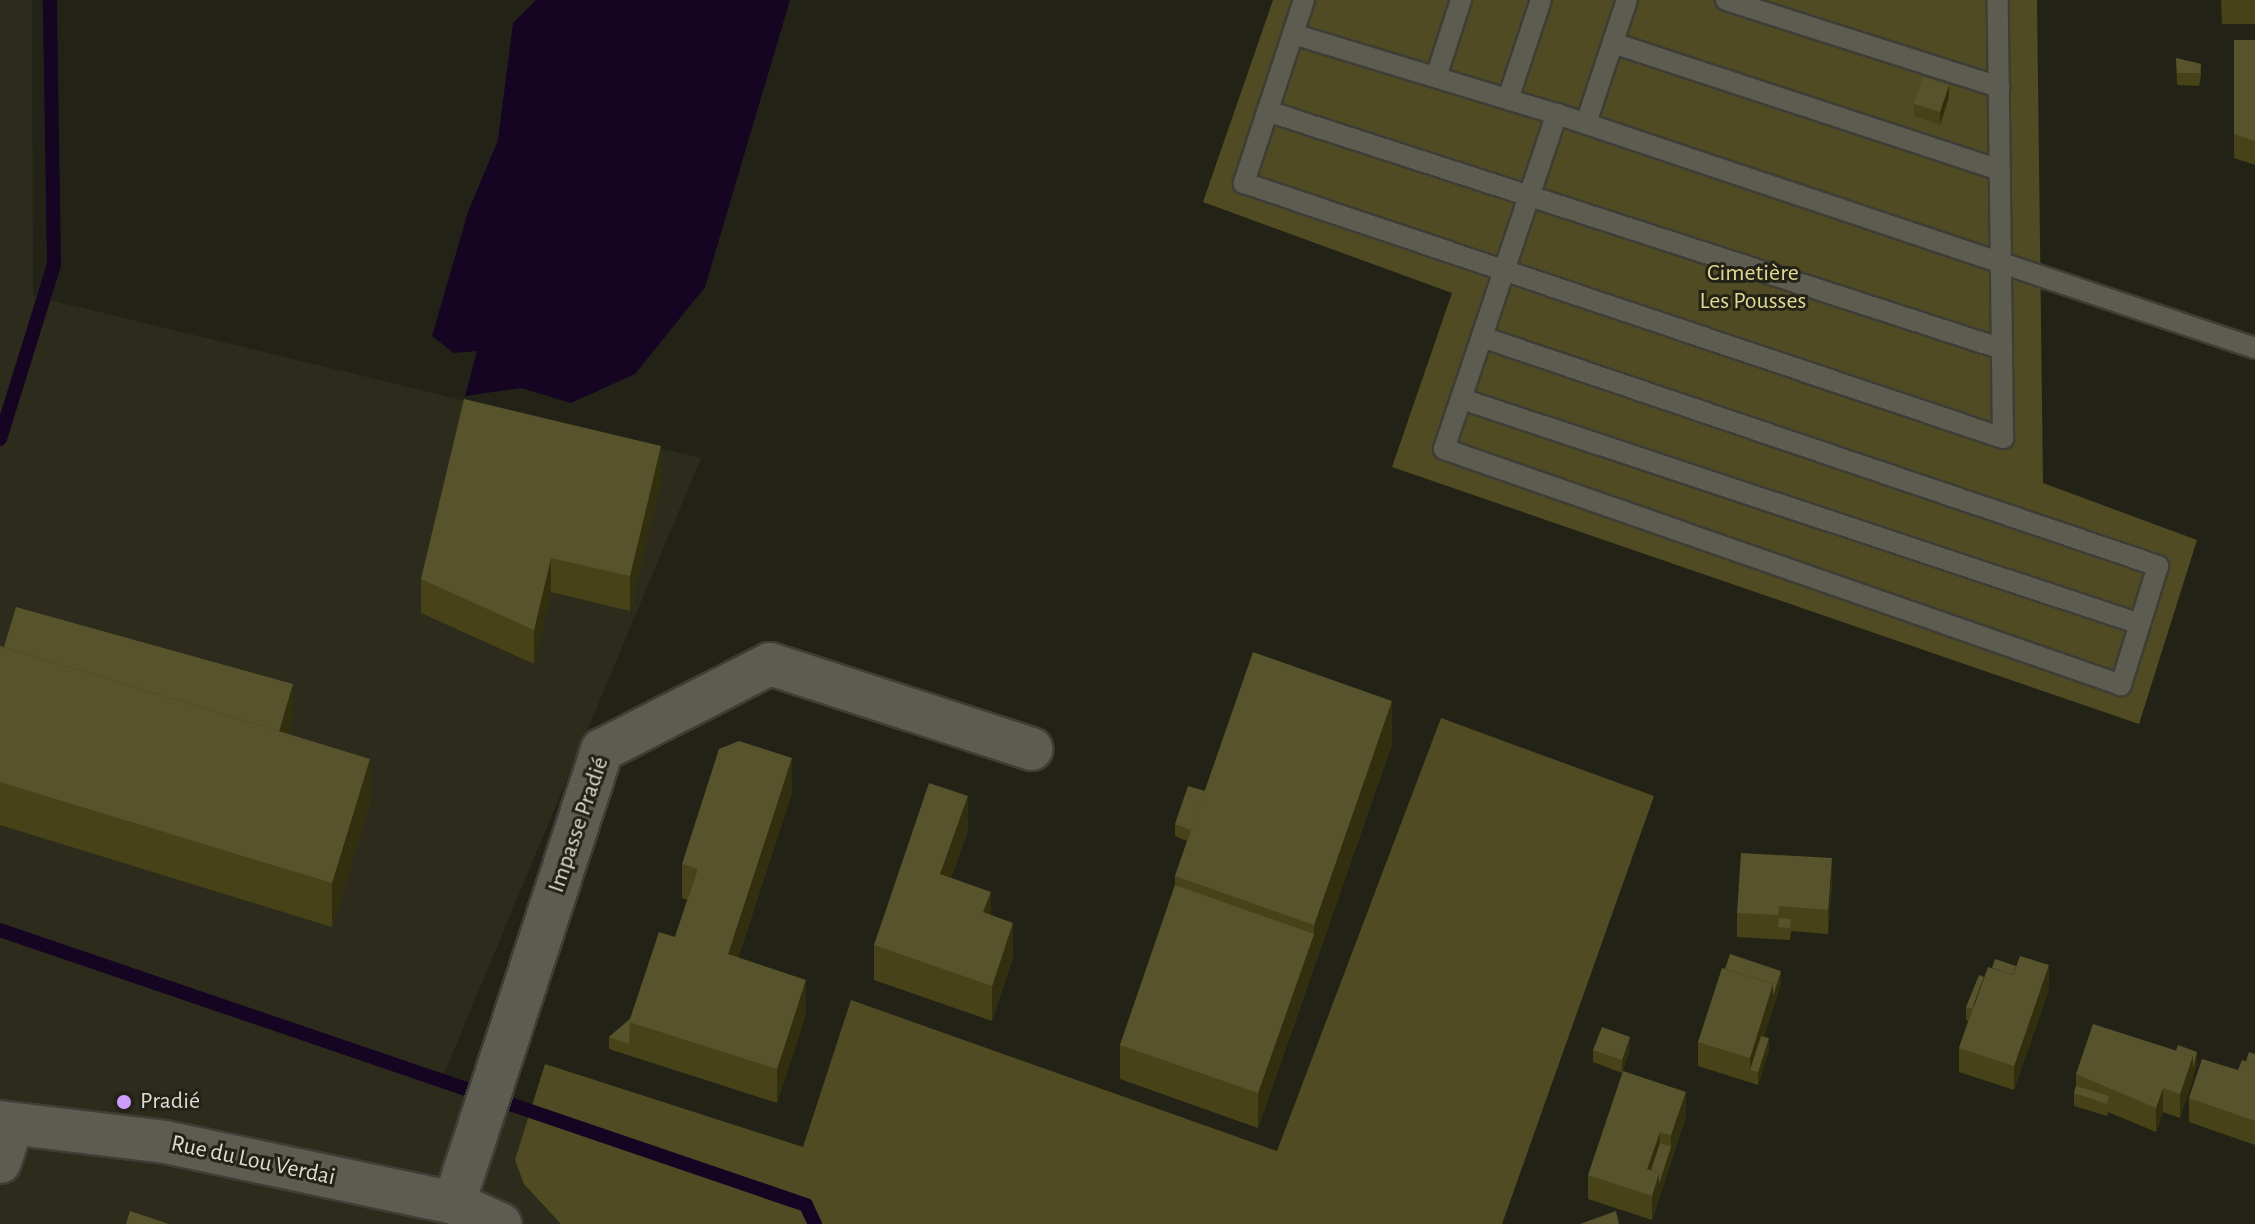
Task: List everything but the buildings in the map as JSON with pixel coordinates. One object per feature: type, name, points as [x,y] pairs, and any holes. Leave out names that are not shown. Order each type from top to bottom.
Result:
[{"type":"street","name":"Impasse Pradié","points":[[454,1203],[602,750],[770,664],[1032,749]]},
{"type":"street","name":"Rue du Lou Verdai","points":[[4,1137],[165,1142],[454,1203],[500,1224]]},
{"type":"lane","points":[[1304,0],[1244,183],[2003,438],[1999,87],[1992,2]]},
{"type":"lane","points":[[1436,77],[1461,0]]},
{"type":"lane","points":[[1508,99],[1541,0]]},
{"type":"lane","points":[[1586,123],[1627,0]]},
{"type":"lane","points":[[1726,0],[1999,87]]},
{"type":"lane","points":[[1293,34],[1586,123],[2255,348]]},
{"type":"lane","points":[[1613,43],[2000,170]]},
{"type":"lane","points":[[1267,111],[2002,349]]},
{"type":"lane","points":[[1482,337],[2158,566],[2121,685],[1444,449],[1557,114]]},
{"type":"lane","points":[[1462,399],[2140,624]]},
{"type":"shaded area","points":[[0,0],[32,0],[33,296],[701,458],[441,1081],[808,1224],[0,1224]]},
{"type":"shaded area","points":[[536,0],[790,0],[705,287],[635,374],[571,403],[521,388],[465,396],[477,351],[454,353],[432,336],[468,212],[498,140],[513,23]]},
{"type":"green space","name":"Cimetière Les Pousses","points":[[1273,0],[2037,0],[2043,483],[2197,540],[2139,724],[1392,467],[1452,293],[1203,202]]},
{"type":"green space","points":[[1441,718],[1654,796],[1502,1224],[561,1224],[524,1184],[515,1160],[545,1064],[803,1147],[851,1000],[1277,1151]]},
{"type":"waterway","points":[[0,439],[54,265],[50,0]]},
{"type":"waterway","points":[[0,930],[806,1205],[815,1224]]},
{"type":"place","name":"Pradié","points":[[124,1102]]}]
